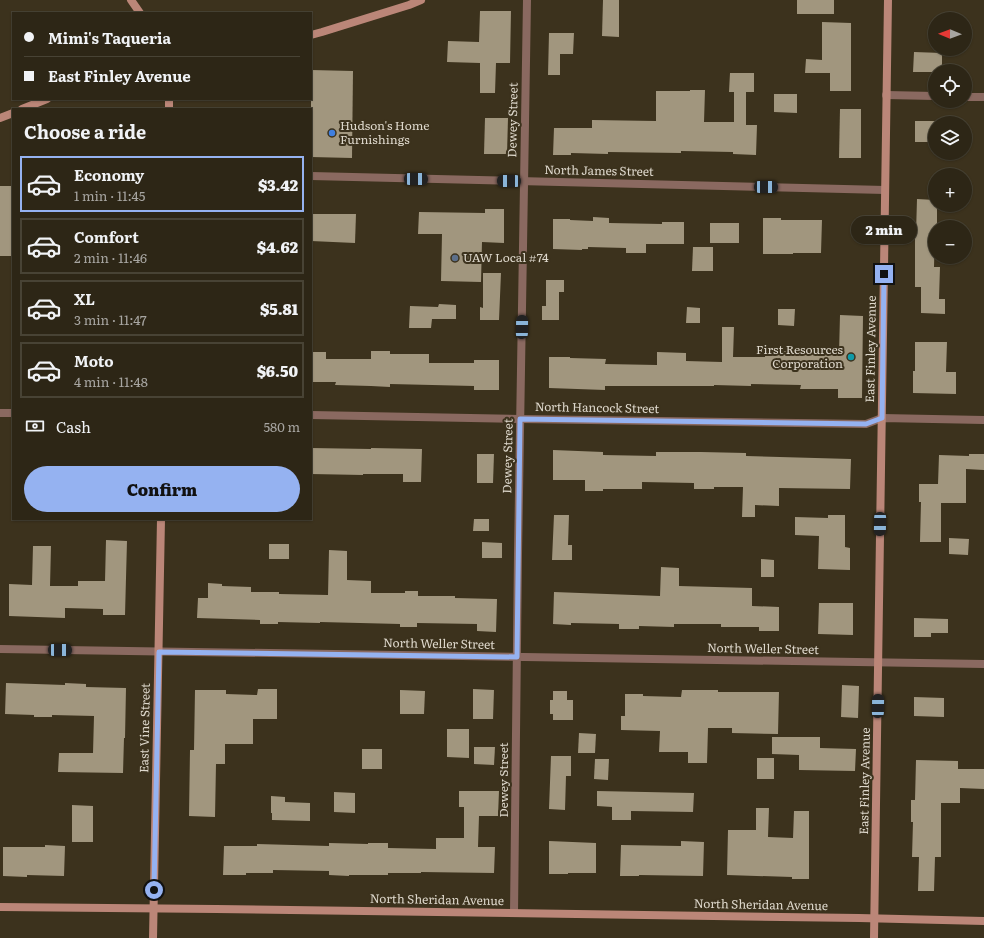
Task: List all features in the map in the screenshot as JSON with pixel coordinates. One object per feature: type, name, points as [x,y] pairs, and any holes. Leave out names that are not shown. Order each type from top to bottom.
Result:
[{"type":"street","points":[[131,0],[139,12]]},
{"type":"street","points":[[312,35],[409,6],[420,0]]},
{"type":"street","name":"Dewey Street","points":[[514,913],[527,0]]},
{"type":"street","name":"East Finley Avenue","points":[[874,938],[888,0]]},
{"type":"street","points":[[886,95],[928,96]]},
{"type":"street","points":[[972,97],[984,97]]},
{"type":"street","points":[[24,108],[44,100]]},
{"type":"street","points":[[0,118],[12,113]]},
{"type":"street","name":"North James Street","points":[[312,176],[886,190]]},
{"type":"street","points":[[0,413],[12,413]]},
{"type":"street","name":"North Hancock Street","points":[[312,415],[866,424],[882,418],[984,420]]},
{"type":"street","name":"East Vine Street","points":[[154,938],[161,520]]},
{"type":"street","name":"North Weller Street","points":[[0,649],[984,664]]},
{"type":"street","name":"North Sheridan Avenue","points":[[0,907],[875,918],[984,921]]},
{"type":"building","points":[[603,0],[619,0],[619,37],[602,36]]},
{"type":"building","points":[[797,0],[834,0],[834,14],[797,14]]},
{"type":"building","points":[[480,11],[511,11],[510,63],[496,63],[495,93],[480,93],[480,63],[447,62],[448,41],[479,42]]},
{"type":"building","points":[[822,22],[851,23],[851,91],[830,91],[830,73],[805,73],[806,59],[822,60]]},
{"type":"building","points":[[549,33],[574,33],[573,54],[560,54],[560,75],[548,75]]},
{"type":"building","points":[[914,52],[928,52],[928,56],[942,56],[942,64],[928,64],[928,72],[913,72]]},
{"type":"building","name":"Hudson's Home Furnishings","points":[[312,70],[353,71],[352,158],[312,157]]},
{"type":"building","points":[[730,73],[754,73],[754,92],[746,92],[746,125],[757,125],[756,155],[733,154],[733,152],[681,151],[681,153],[608,152],[608,154],[571,153],[571,155],[553,155],[554,128],[592,128],[592,120],[656,121],[656,91],[705,90],[704,122],[734,122],[734,92],[729,92]]},
{"type":"building","points":[[774,94],[797,94],[797,113],[774,112]]},
{"type":"building","points":[[840,109],[861,109],[861,158],[839,158]]},
{"type":"building","points":[[485,118],[508,118],[507,154],[484,154]]},
{"type":"building","points":[[915,121],[928,121],[928,142],[915,142]]},
{"type":"building","points":[[0,186],[12,186],[12,256],[0,256]]},
{"type":"building","points":[[917,199],[928,200],[928,212],[937,212],[937,220],[928,220],[928,264],[934,264],[934,267],[940,267],[939,299],[945,299],[945,314],[921,313],[921,287],[915,287]]},
{"type":"building","points":[[485,209],[504,209],[504,243],[482,242],[481,282],[441,281],[442,234],[418,234],[419,212],[485,213]]},
{"type":"building","points":[[312,214],[356,214],[355,243],[312,241]]},
{"type":"building","points":[[593,217],[609,218],[609,223],[662,224],[662,222],[684,222],[684,244],[646,244],[646,253],[626,253],[626,248],[588,247],[588,249],[582,250],[553,249],[553,219],[593,221]]},
{"type":"building","points":[[763,218],[781,218],[781,220],[822,220],[821,253],[763,254]]},
{"type":"building","points":[[710,223],[739,223],[739,243],[710,243]]},
{"type":"building","points":[[693,247],[713,247],[713,271],[692,271]]},
{"type":"building","points":[[483,273],[501,273],[499,320],[480,320],[480,307],[483,308]]},
{"type":"building","points":[[546,280],[564,280],[564,292],[559,292],[559,320],[542,320],[542,306],[546,306]]},
{"type":"building","points":[[439,304],[456,305],[456,319],[432,319],[431,328],[409,328],[410,306],[438,307]]},
{"type":"building","points":[[687,307],[700,308],[700,323],[686,323]]},
{"type":"building","points":[[778,309],[795,309],[794,326],[778,325]]},
{"type":"building","points":[[840,315],[863,316],[862,398],[838,398],[838,389],[800,389],[801,385],[751,384],[751,386],[605,386],[605,390],[549,388],[549,357],[606,359],[605,364],[657,365],[657,352],[686,353],[686,361],[722,362],[722,327],[734,327],[733,357],[765,357],[765,351],[839,354]]},
{"type":"building","points":[[915,342],[947,342],[946,372],[956,372],[956,394],[913,393]]},
{"type":"building","points":[[371,351],[390,351],[390,354],[429,354],[429,363],[474,363],[474,360],[499,360],[499,390],[474,390],[474,386],[390,384],[390,387],[335,385],[336,382],[312,382],[312,352],[326,352],[326,359],[371,359]]},
{"type":"building","points":[[312,448],[422,449],[421,482],[403,482],[403,474],[312,474]]},
{"type":"building","points":[[553,450],[603,452],[603,455],[656,456],[656,452],[701,452],[746,453],[746,456],[851,459],[850,489],[779,488],[779,506],[755,505],[755,517],[742,517],[743,487],[694,489],[694,483],[642,482],[642,489],[603,489],[603,491],[585,491],[585,480],[553,480]]},
{"type":"building","points":[[477,454],[494,454],[493,483],[477,483]]},
{"type":"building","points":[[969,454],[984,454],[984,470],[966,469],[966,503],[941,503],[941,542],[920,542],[921,502],[919,502],[919,484],[938,484],[939,455],[969,456]]},
{"type":"building","points":[[554,515],[569,515],[568,545],[572,545],[572,560],[552,560]]},
{"type":"building","points":[[828,515],[845,515],[845,547],[850,548],[850,570],[818,569],[819,536],[795,535],[795,517],[828,518]]},
{"type":"building","points":[[474,519],[489,519],[489,531],[473,531]]},
{"type":"building","points":[[949,538],[969,539],[968,555],[949,554]]},
{"type":"building","points":[[106,540],[127,541],[125,615],[103,615],[103,609],[65,608],[65,618],[9,616],[9,584],[32,585],[33,546],[51,546],[50,586],[78,586],[78,581],[105,581]]},
{"type":"building","points":[[482,542],[502,543],[502,558],[482,558]]},
{"type":"building","points":[[269,544],[289,544],[289,559],[269,559]]},
{"type":"building","points":[[329,550],[347,551],[347,580],[371,581],[371,593],[405,593],[405,591],[418,591],[418,596],[455,596],[455,598],[497,599],[496,632],[477,631],[477,624],[417,623],[417,627],[400,627],[400,624],[320,622],[278,622],[278,624],[260,624],[260,620],[197,618],[198,598],[208,598],[208,583],[222,584],[222,586],[251,587],[251,592],[328,595]]},
{"type":"building","points":[[761,559],[774,560],[774,577],[761,577]]},
{"type":"building","points":[[661,567],[679,568],[679,586],[752,588],[752,606],[779,607],[779,631],[759,631],[759,627],[721,627],[721,624],[674,624],[674,627],[639,626],[639,629],[619,629],[619,624],[553,624],[554,592],[660,596]]},
{"type":"building","points":[[819,603],[853,603],[853,635],[818,634]]},
{"type":"building","points":[[914,618],[948,619],[948,633],[931,633],[931,637],[914,637]]},
{"type":"building","points":[[6,683],[65,685],[65,683],[86,684],[86,687],[126,688],[123,773],[58,772],[59,753],[93,753],[94,716],[52,715],[52,717],[34,717],[34,715],[5,714]]},
{"type":"building","points":[[842,685],[859,686],[858,718],[841,717]]},
{"type":"building","points":[[258,689],[277,689],[277,719],[253,719],[253,744],[225,744],[225,764],[216,764],[215,817],[189,816],[190,750],[194,750],[195,690],[226,690],[226,694],[257,695]]},
{"type":"building","points":[[473,689],[494,690],[493,719],[473,719]]},
{"type":"building","points":[[400,690],[425,691],[424,714],[400,714]]},
{"type":"building","points":[[682,690],[718,690],[718,692],[779,692],[778,734],[732,733],[732,728],[708,728],[707,763],[688,763],[688,752],[659,752],[660,731],[621,730],[621,716],[625,716],[625,694],[681,697]]},
{"type":"building","points":[[553,691],[567,691],[567,700],[573,700],[573,720],[553,720],[553,714],[550,714],[550,700],[553,700]]},
{"type":"building","points":[[914,697],[944,698],[944,717],[914,716]]},
{"type":"building","points":[[447,729],[469,729],[469,758],[447,757]]},
{"type":"building","points":[[579,733],[596,734],[595,753],[578,753]]},
{"type":"building","points":[[772,737],[820,737],[820,748],[856,749],[855,771],[799,770],[799,755],[772,754]]},
{"type":"building","points":[[474,747],[495,747],[494,765],[474,764]]},
{"type":"building","points":[[362,749],[382,749],[382,769],[362,769]]},
{"type":"building","points":[[551,756],[571,756],[571,776],[566,776],[565,810],[549,809]]},
{"type":"building","points":[[757,758],[774,758],[774,779],[757,779]]},
{"type":"building","points":[[595,759],[609,759],[608,780],[594,779]]},
{"type":"building","points":[[916,760],[958,761],[958,769],[984,769],[984,789],[960,788],[960,803],[941,803],[941,857],[935,857],[934,891],[918,891],[919,857],[912,857],[913,822],[911,822],[911,800],[915,800]]},
{"type":"building","points":[[459,791],[499,791],[498,816],[479,816],[478,847],[495,847],[494,873],[421,872],[349,876],[329,875],[329,871],[273,870],[273,873],[223,875],[224,846],[257,846],[257,844],[329,846],[329,843],[388,843],[388,848],[436,849],[436,838],[464,838],[464,807],[459,807]]},
{"type":"building","points":[[597,791],[694,793],[693,812],[631,811],[631,820],[612,820],[612,807],[597,806]]},
{"type":"building","points":[[334,792],[355,793],[355,813],[334,812]]},
{"type":"building","points":[[271,796],[285,797],[285,802],[310,803],[310,821],[272,820]]},
{"type":"building","points":[[72,805],[93,806],[93,842],[72,842]]},
{"type":"building","points":[[756,808],[769,808],[768,837],[793,838],[794,811],[809,811],[809,879],[727,875],[728,830],[756,830]]},
{"type":"building","points":[[549,841],[596,843],[596,873],[549,874]]},
{"type":"building","points":[[681,841],[704,842],[703,876],[620,876],[621,845],[681,846]]},
{"type":"building","points":[[45,845],[65,846],[64,876],[3,876],[3,847],[45,847]]},
{"type":"place","name":"Hudson's Home Furnishings","points":[[332,133]]},
{"type":"place","name":"UAW Local #74","points":[[455,258]]},
{"type":"place","name":"First Resources Corporation","points":[[851,357]]},
{"type":"route","points":[[154,890],[159,652],[517,657],[520,419],[866,424],[882,418],[884,274]]}]
